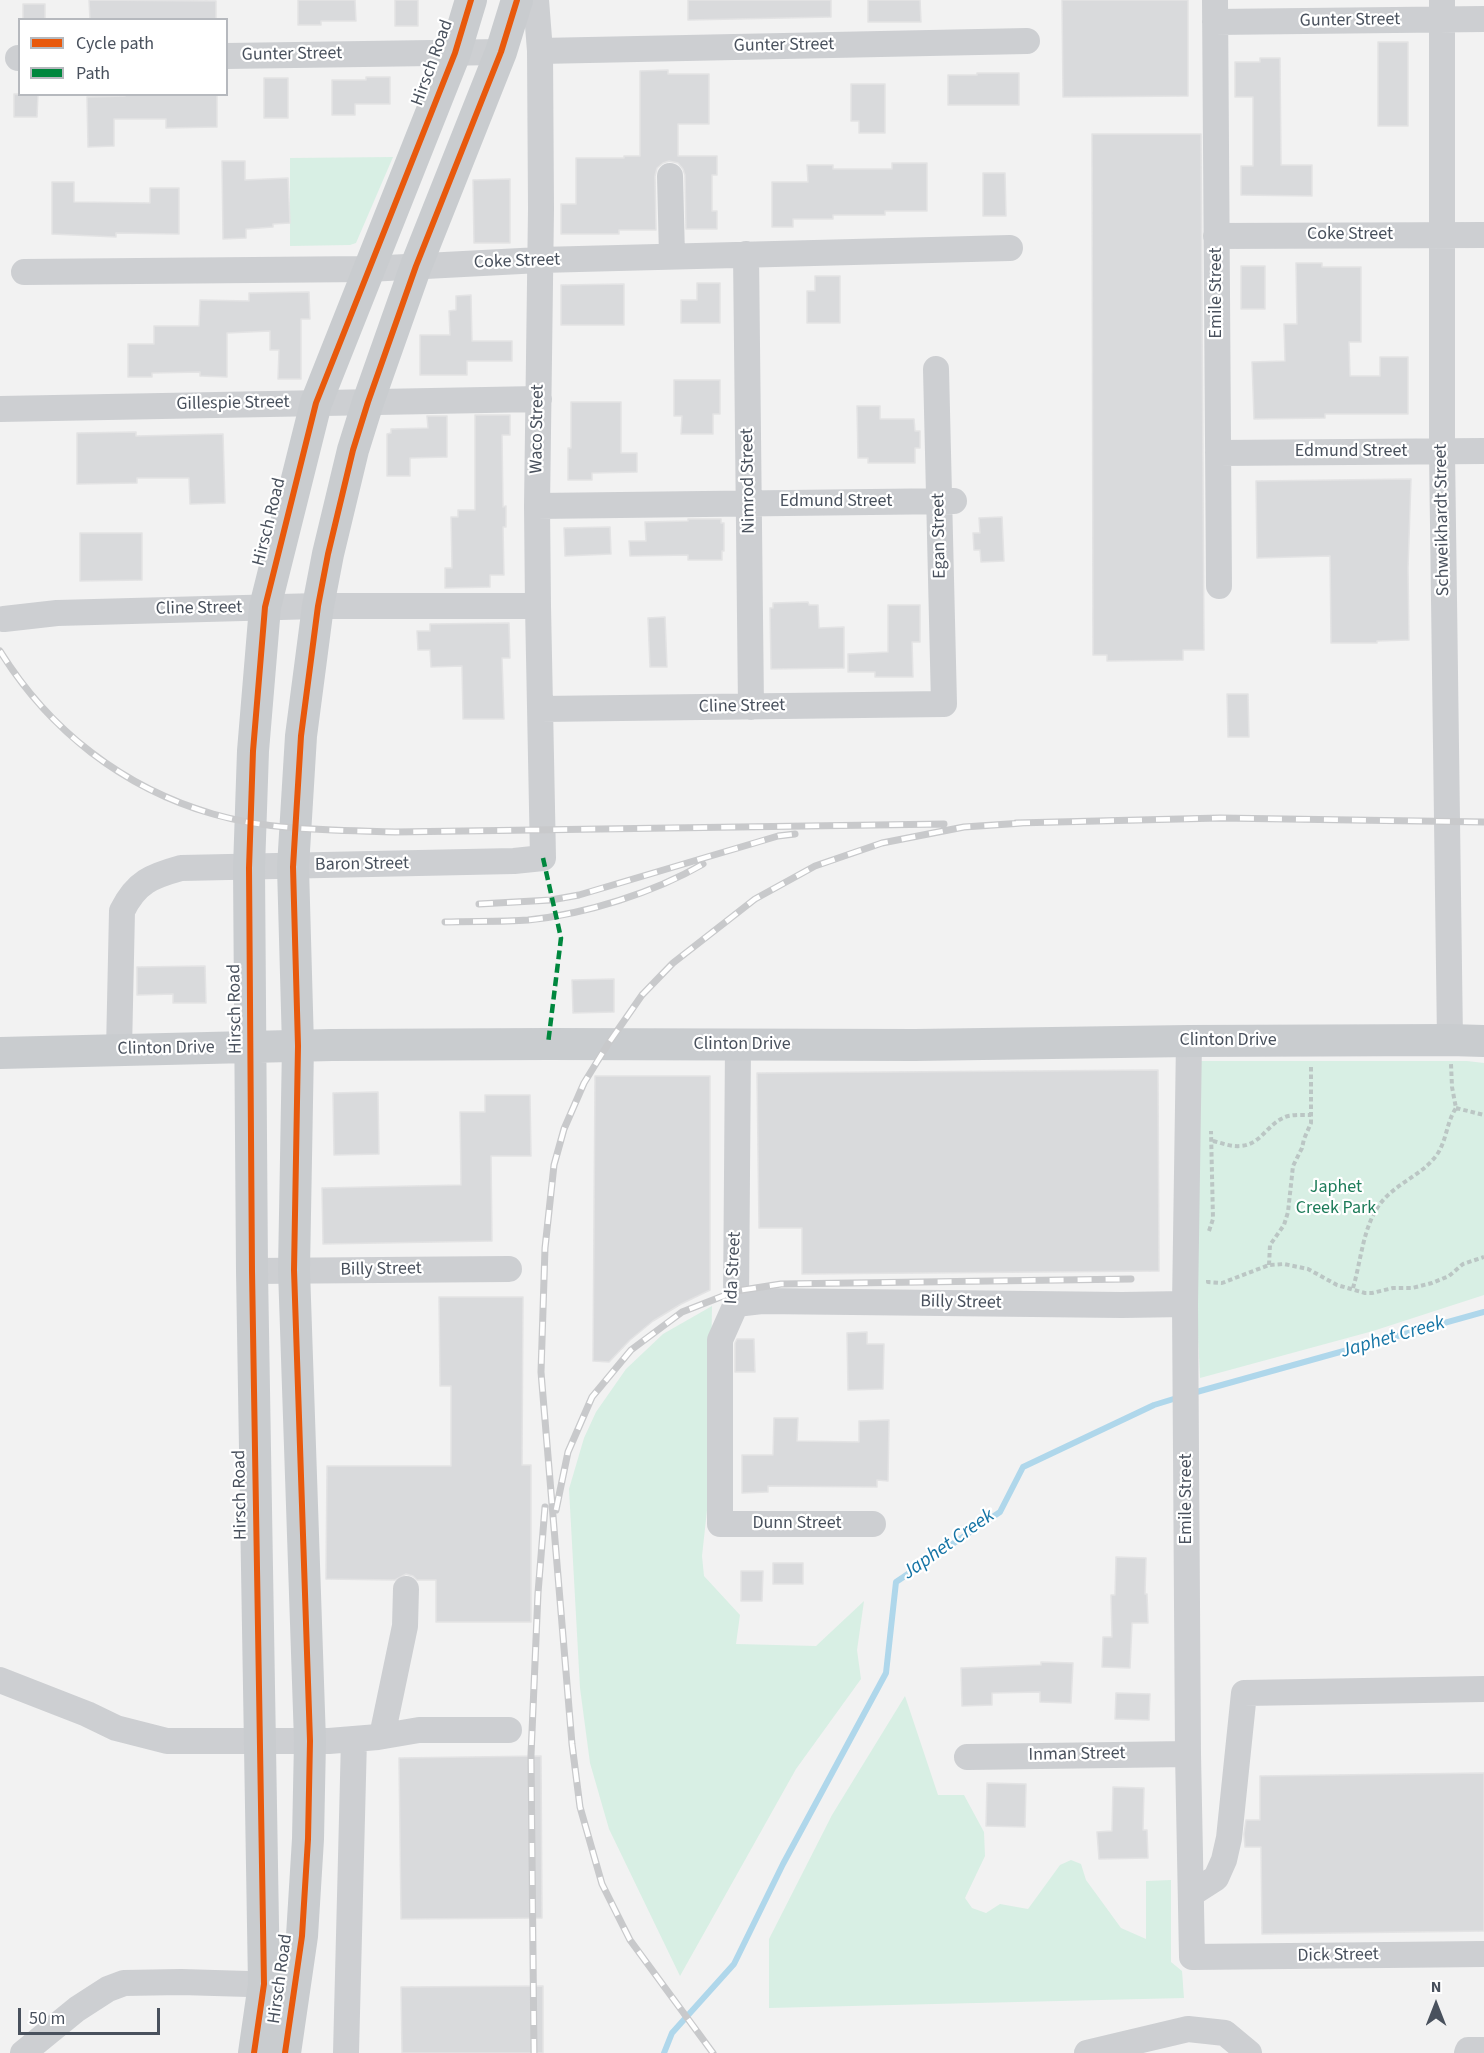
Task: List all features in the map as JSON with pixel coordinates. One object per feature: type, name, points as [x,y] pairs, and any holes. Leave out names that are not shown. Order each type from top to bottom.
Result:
[{"type":"main road","name":"Hirsch Road","points":[[254,2053],[264,1984],[252,1271],[249,867],[253,751],[265,608],[316,403],[455,53],[471,0]]},
{"type":"main road","name":"Hirsch Road","points":[[285,2053],[302,1936],[308,1839],[310,1742],[294,1270],[298,1046],[293,867],[302,736],[318,606],[340,502],[368,402],[416,266],[501,52],[517,0]]},
{"type":"main road","name":"Clinton Drive","points":[[0,1053],[298,1046],[1189,1041],[1451,1052],[1484,1041]]},
{"type":"street","name":"Waco Street","points":[[536,0],[540,51],[537,506],[543,858]]},
{"type":"street","name":"Gunter Street","points":[[1215,11],[1443,10],[1484,19]]},
{"type":"street","name":"Schweikhardt Street","points":[[1443,10],[1442,452],[1451,1052]]},
{"type":"street","name":"Emile Street","points":[[1215,11],[1219,586]]},
{"type":"street","name":"Gunter Street","points":[[540,51],[1028,41]]},
{"type":"street","name":"Gunter Street","points":[[228,56],[501,52]]},
{"type":"street","points":[[670,176],[672,256]]},
{"type":"street","name":"Coke Street","points":[[1216,236],[1484,235]]},
{"type":"street","name":"Coke Street","points":[[24,272],[368,269],[540,260],[1010,248]]},
{"type":"street","name":"Nimrod Street","points":[[746,254],[751,707]]},
{"type":"street","name":"Egan Street","points":[[936,369],[947,501],[944,704]]},
{"type":"street","name":"Gillespie Street","points":[[0,409],[538,399]]},
{"type":"street","name":"Edmund Street","points":[[1218,453],[1484,451]]},
{"type":"street","name":"Edmund Street","points":[[537,506],[947,501]]},
{"type":"street","name":"Cline Street","points":[[4,619],[57,613],[318,606],[538,606]]},
{"type":"street","name":"Cline Street","points":[[541,709],[944,704]]},
{"type":"street","name":"Baron Street","points":[[119,1050],[122,911],[129,896],[140,884],[159,874],[182,868],[514,861],[543,858]]},
{"type":"street","name":"Emile Street","points":[[1189,1041],[1186,1313],[1188,1754],[1192,1958]]},
{"type":"street","name":"Ida Street","points":[[720,1524],[720,1340],[736,1304],[738,1045]]},
{"type":"street","name":"Billy Street","points":[[252,1271],[509,1269]]},
{"type":"street","name":"Billy Street","points":[[736,1304],[798,1301],[1122,1305],[1186,1313]]},
{"type":"street","name":"Dunn Street","points":[[720,1524],[873,1524]]},
{"type":"street","points":[[382,1736],[405,1626],[406,1589]]},
{"type":"street","points":[[0,1680],[87,1714],[116,1728],[167,1742],[310,1742],[382,1736],[419,1730],[509,1730]]},
{"type":"street","points":[[1191,1894],[1216,1878],[1224,1860],[1229,1838],[1244,1693],[1484,1689]]},
{"type":"street","points":[[346,2053],[354,1739]]},
{"type":"street","name":"Inman Street","points":[[967,1757],[1188,1754]]},
{"type":"street","name":"Dick Street","points":[[1192,1958],[1484,1954]]},
{"type":"street","points":[[23,2053],[77,2009],[108,1989],[124,1983],[296,1985]]},
{"type":"street","points":[[1087,2053],[1188,2029],[1225,2033],[1249,2053]]},
{"type":"street","points":[[1467,2053],[1468,2050],[1484,2050]]},
{"type":"path","points":[[1353,1288],[1373,1214],[1388,1196],[1423,1171],[1444,1141],[1450,1118],[1456,1108],[1452,1087],[1451,1052]]},
{"type":"path","points":[[1269,1265],[1270,1245],[1286,1218],[1293,1166],[1311,1123],[1311,1064]]},
{"type":"path","points":[[1456,1108],[1484,1115]]},
{"type":"path","points":[[1213,1141],[1232,1146],[1247,1145],[1258,1140],[1282,1118],[1311,1115]]},
{"type":"path","points":[[1209,1239],[1213,1220],[1211,1130]]},
{"type":"path","points":[[1208,1270],[1208,1282],[1222,1283],[1269,1265],[1300,1266],[1337,1285],[1365,1293],[1422,1286],[1441,1280],[1463,1264],[1484,1257]]},
{"type":"green space","points":[[393,157],[356,243],[290,246],[290,158]]},
{"type":"green space","name":"Japhet Creek Park","points":[[1197,1061],[1467,1061],[1484,1063],[1484,1295],[1373,1331],[1200,1378],[1197,1314]]},
{"type":"green space","points":[[712,1306],[709,1492],[702,1556],[704,1576],[740,1615],[736,1644],[816,1646],[864,1601],[857,1650],[861,1679],[796,1769],[680,1976],[609,1829],[590,1763],[580,1688],[569,1489],[584,1438],[596,1412],[626,1369],[663,1334]]},
{"type":"green space","points":[[905,1696],[938,1795],[964,1795],[984,1832],[985,1856],[965,1898],[972,1908],[986,1913],[1000,1904],[1028,1909],[1060,1865],[1071,1860],[1081,1864],[1086,1880],[1121,1928],[1146,1939],[1146,1881],[1171,1880],[1171,1962],[1182,1971],[1184,1998],[769,2008],[769,1939],[832,1815]]},
{"type":"building","points":[[89,0],[216,1],[216,18],[90,18]]},
{"type":"building","points":[[298,0],[355,0],[356,21],[321,21],[321,25],[298,25]]},
{"type":"building","points":[[395,0],[418,0],[418,26],[395,26]]},
{"type":"building","points":[[688,0],[831,0],[831,17],[688,20]]},
{"type":"building","points":[[868,0],[920,0],[921,22],[868,22]]},
{"type":"building","points":[[1062,0],[1188,0],[1188,96],[1063,97]]},
{"type":"building","points":[[23,4],[45,4],[45,18],[23,18]]},
{"type":"building","points":[[1378,42],[1408,42],[1408,126],[1378,126]]},
{"type":"building","points":[[1260,58],[1280,58],[1281,165],[1312,165],[1312,196],[1241,195],[1241,166],[1253,166],[1253,97],[1235,97],[1235,62],[1260,62]]},
{"type":"building","points":[[668,70],[668,74],[709,74],[709,124],[678,124],[678,156],[717,156],[717,175],[712,175],[712,211],[717,211],[717,229],[686,229],[685,175],[678,163],[669,161],[657,168],[655,176],[656,230],[619,230],[619,234],[561,234],[561,204],[576,204],[576,158],[640,156],[640,71]]},
{"type":"building","points":[[977,73],[1019,73],[1019,105],[948,105],[948,75],[977,75]]},
{"type":"building","points":[[366,77],[390,77],[390,104],[355,104],[355,115],[332,115],[332,80],[366,80]]},
{"type":"building","points":[[264,78],[288,78],[288,118],[264,118]]},
{"type":"building","points":[[851,84],[885,84],[885,133],[859,133],[859,121],[851,121]]},
{"type":"building","points":[[14,94],[38,96],[37,117],[14,117]]},
{"type":"building","points":[[217,96],[217,127],[166,128],[166,119],[114,119],[114,146],[88,147],[87,97]]},
{"type":"building","points":[[1092,134],[1201,134],[1204,650],[1183,650],[1183,660],[1107,661],[1107,655],[1093,655]]},
{"type":"building","points":[[222,161],[245,161],[245,180],[288,178],[290,223],[246,229],[246,238],[223,239]]},
{"type":"building","points":[[892,163],[927,163],[927,211],[885,211],[885,215],[833,215],[833,219],[793,219],[793,227],[772,227],[772,182],[808,182],[807,165],[833,165],[833,169],[892,169]]},
{"type":"building","points":[[983,173],[1005,173],[1006,216],[983,216]]},
{"type":"building","points":[[510,179],[510,243],[474,243],[473,180]]},
{"type":"building","points":[[52,182],[74,182],[74,202],[150,203],[150,188],[179,188],[179,234],[116,233],[116,237],[52,234]]},
{"type":"building","points":[[1296,263],[1322,263],[1322,267],[1361,267],[1361,342],[1349,342],[1350,376],[1380,376],[1380,357],[1408,357],[1408,414],[1325,414],[1325,418],[1254,419],[1252,362],[1285,361],[1284,324],[1297,324]]},
{"type":"building","points":[[1241,266],[1265,266],[1265,309],[1241,309]]},
{"type":"building","points":[[815,276],[840,276],[840,323],[807,323],[807,291],[815,291]]},
{"type":"building","points":[[697,283],[720,283],[720,323],[681,323],[681,300],[697,300]]},
{"type":"building","points":[[624,284],[624,325],[561,325],[561,285]]},
{"type":"building","points":[[309,292],[310,319],[301,319],[301,379],[278,379],[279,350],[270,350],[270,331],[227,333],[227,377],[200,376],[200,372],[152,373],[152,377],[128,377],[128,344],[154,344],[154,326],[199,326],[200,300],[249,301],[249,293]]},
{"type":"building","points":[[471,295],[472,341],[512,341],[512,361],[467,361],[467,375],[420,375],[420,335],[450,335],[449,311],[456,310],[456,296]]},
{"type":"building","points":[[674,380],[720,380],[720,414],[713,414],[713,434],[681,434],[682,416],[674,416]]},
{"type":"building","points":[[571,402],[621,402],[621,453],[637,453],[637,472],[592,473],[592,480],[568,480]]},
{"type":"building","points":[[857,406],[880,406],[880,419],[914,419],[915,431],[920,431],[920,448],[915,448],[915,463],[868,463],[868,458],[858,458]]},
{"type":"building","points":[[475,415],[510,415],[510,435],[502,435],[503,507],[506,506],[506,527],[503,527],[504,575],[490,575],[490,587],[445,588],[445,568],[452,568],[451,517],[458,517],[458,510],[475,510]]},
{"type":"building","points":[[427,416],[447,416],[447,457],[410,458],[410,476],[387,476],[387,434],[391,433],[391,429],[428,428]]},
{"type":"building","points":[[136,432],[136,436],[223,434],[225,503],[190,504],[189,478],[137,478],[137,483],[77,484],[77,433]]},
{"type":"building","points":[[1411,479],[1408,568],[1409,640],[1331,643],[1330,556],[1257,558],[1256,481]]},
{"type":"building","points":[[1002,517],[1004,561],[981,562],[980,550],[974,550],[973,533],[980,533],[979,518]]},
{"type":"building","points":[[688,519],[721,519],[721,523],[724,523],[722,560],[688,560],[688,555],[630,556],[629,541],[646,541],[645,522],[688,521]]},
{"type":"building","points":[[610,527],[611,554],[565,556],[564,528]]},
{"type":"building","points":[[80,533],[142,533],[142,580],[80,581]]},
{"type":"building","points":[[808,602],[809,605],[818,605],[819,628],[844,627],[844,668],[771,669],[770,608],[773,608],[773,603]]},
{"type":"building","points":[[888,605],[920,605],[920,642],[912,642],[913,677],[875,677],[875,672],[848,672],[848,654],[888,652]]},
{"type":"building","points":[[665,617],[667,667],[650,667],[648,618]]},
{"type":"building","points":[[509,623],[510,658],[502,658],[504,719],[463,719],[462,666],[431,667],[430,650],[418,650],[417,631],[430,631],[430,624]]},
{"type":"building","points":[[1227,694],[1248,694],[1249,737],[1228,737]]},
{"type":"building","points":[[205,966],[206,1003],[173,1003],[173,994],[137,995],[137,967]]},
{"type":"building","points":[[614,979],[614,1012],[573,1013],[572,980]]},
{"type":"building","points":[[1158,1070],[1159,1271],[802,1274],[802,1228],[759,1228],[757,1073]]},
{"type":"building","points":[[595,1076],[710,1076],[710,1290],[653,1321],[609,1362],[593,1361]]},
{"type":"building","points":[[378,1092],[379,1154],[334,1155],[333,1093]]},
{"type":"building","points":[[485,1095],[530,1095],[531,1156],[491,1156],[492,1241],[323,1244],[322,1188],[461,1185],[460,1112],[485,1112]]},
{"type":"building","points":[[439,1297],[523,1297],[522,1465],[531,1465],[531,1622],[436,1622],[436,1580],[417,1580],[406,1574],[395,1580],[326,1579],[327,1466],[451,1466],[451,1386],[440,1386]]},
{"type":"building","points":[[867,1332],[867,1344],[884,1344],[883,1389],[848,1390],[847,1333]]},
{"type":"building","points":[[737,1339],[754,1339],[755,1372],[735,1372]]},
{"type":"building","points":[[774,1418],[798,1418],[797,1441],[859,1442],[859,1421],[889,1420],[888,1481],[877,1480],[877,1487],[768,1486],[768,1492],[742,1493],[742,1455],[773,1455]]},
{"type":"building","points":[[1116,1557],[1146,1558],[1145,1594],[1147,1594],[1148,1623],[1132,1623],[1130,1668],[1102,1667],[1103,1637],[1112,1637],[1111,1595],[1115,1595]]},
{"type":"building","points":[[773,1563],[803,1563],[803,1584],[773,1584]]},
{"type":"building","points":[[741,1571],[763,1571],[762,1601],[741,1601]]},
{"type":"building","points":[[1041,1662],[1073,1663],[1071,1703],[1040,1702],[1040,1692],[992,1693],[992,1705],[962,1706],[961,1668],[1041,1665]]},
{"type":"building","points":[[1116,1693],[1150,1694],[1149,1720],[1115,1719]]},
{"type":"building","points":[[541,1756],[542,1918],[401,1919],[399,1758]]},
{"type":"building","points":[[1484,1773],[1484,1931],[1262,1934],[1261,1847],[1245,1847],[1244,1834],[1246,1820],[1260,1820],[1260,1776]]},
{"type":"building","points":[[987,1783],[1026,1784],[1025,1827],[986,1826]]},
{"type":"building","points":[[1113,1787],[1144,1788],[1143,1830],[1147,1830],[1148,1858],[1099,1859],[1097,1832],[1112,1831]]},
{"type":"building","points":[[543,1986],[543,2053],[402,2053],[401,1987]]},
{"type":"waterway","name":"Japhet Creek","points":[[1193,1393],[1484,1312]]},
{"type":"waterway","name":"Japhet Creek","points":[[664,2053],[672,2033],[734,1964],[783,1864],[886,1673],[896,1582],[1000,1512],[1023,1467],[1154,1405],[1180,1397]]},
{"type":"railway","points":[[0,651],[41,706],[91,752],[119,772],[149,789],[180,803],[235,820],[303,829],[395,832],[944,824]]},
{"type":"railway","points":[[1016,823],[1220,818],[1484,822]]},
{"type":"railway","points":[[713,2053],[630,1940],[602,1884],[580,1807],[572,1744],[541,1372],[545,1248],[554,1165],[564,1129],[584,1083],[642,995],[673,963],[755,899],[815,866],[882,843],[964,827],[1023,823]]},
{"type":"railway","points":[[479,904],[551,900],[579,895],[778,836],[795,834]]},
{"type":"railway","points":[[445,922],[528,920],[573,913],[641,893],[703,864]]},
{"type":"railway","points":[[556,1510],[568,1452],[592,1397],[631,1350],[682,1312],[736,1291],[781,1284],[1131,1279]]},
{"type":"railway","points":[[534,2053],[531,1755],[538,1593],[545,1507]]},
{"type":"marked path","points":[[543,858],[561,938],[548,1044]]},
{"type":"cycle path","points":[[254,2053],[264,1984],[252,1271],[249,868],[253,751],[265,607],[316,403],[455,53],[471,0]]},
{"type":"cycle path","points":[[285,2053],[302,1936],[308,1839],[310,1741],[294,1270],[298,1046],[293,867],[301,736],[318,606],[353,450],[416,266],[501,52],[517,0]]}]
